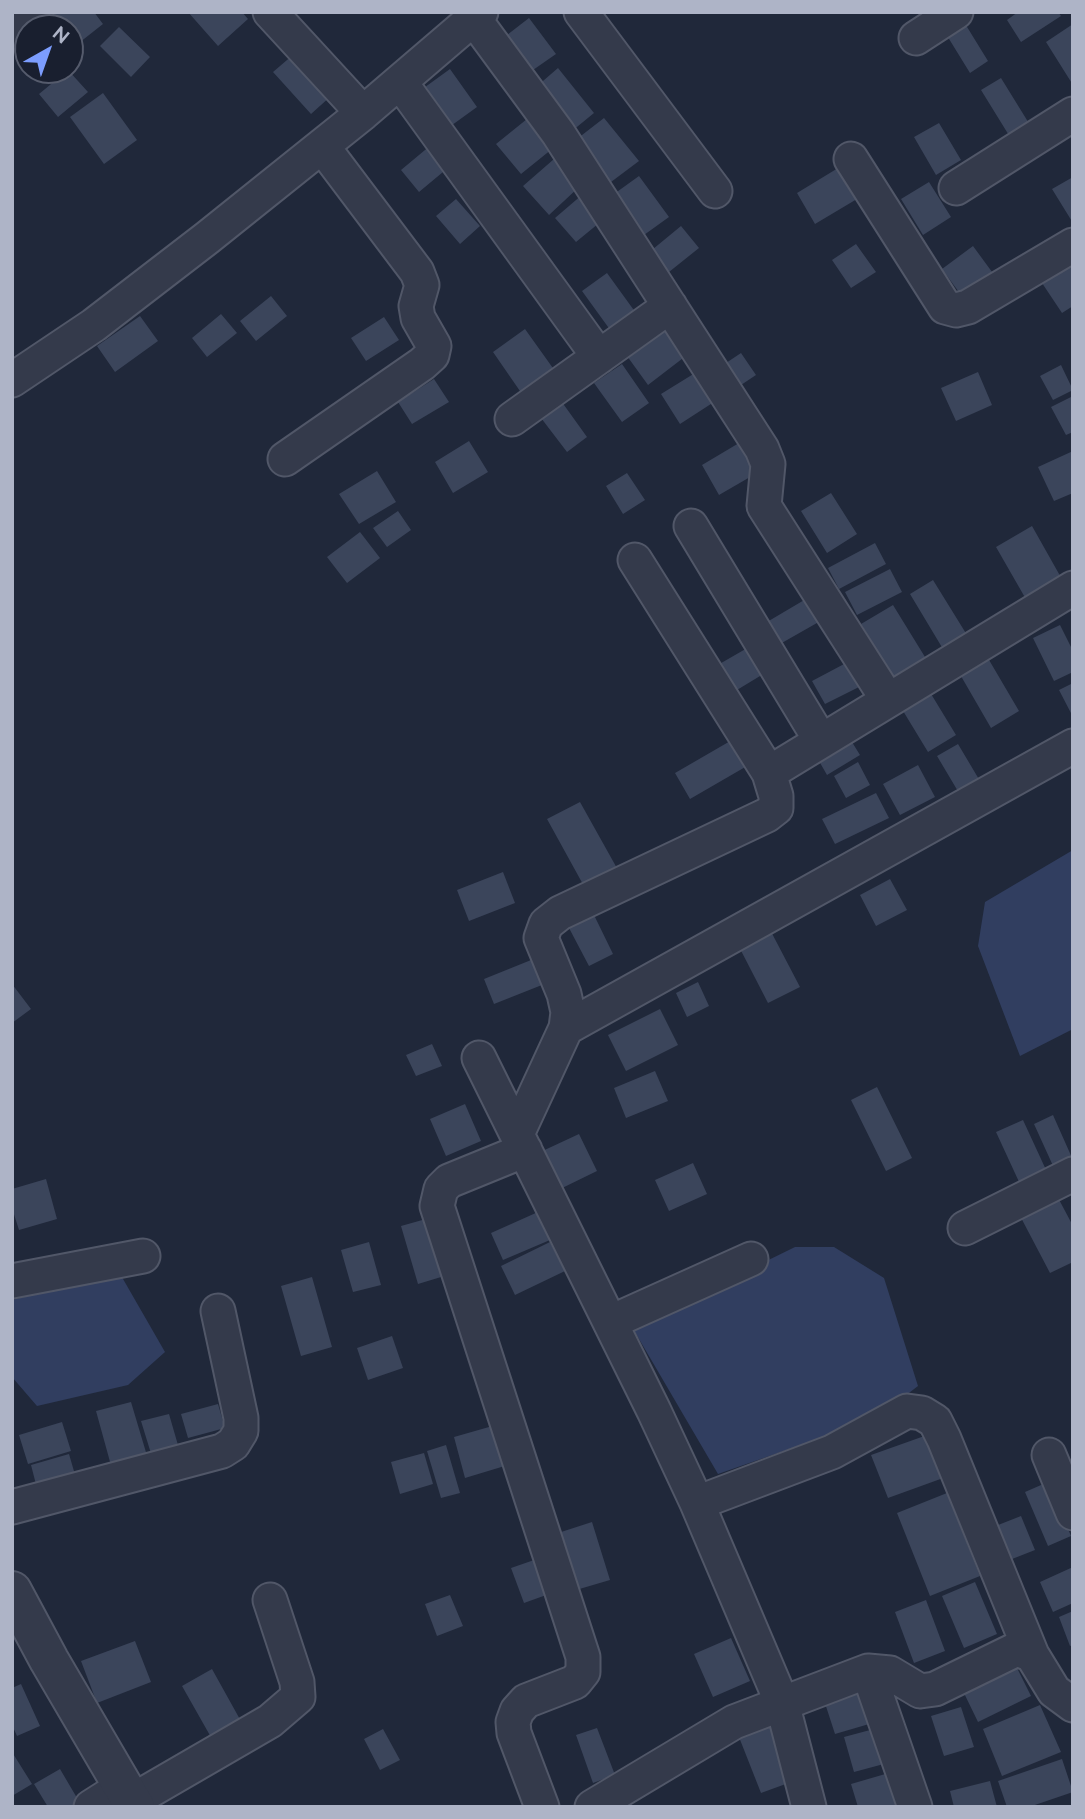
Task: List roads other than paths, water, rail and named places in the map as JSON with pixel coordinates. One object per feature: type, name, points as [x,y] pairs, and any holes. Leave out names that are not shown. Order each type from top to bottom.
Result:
[{"type":"street","points":[[12,32],[36,12]]},
{"type":"street","points":[[270,12],[363,113]]},
{"type":"street","points":[[580,12],[715,191]]},
{"type":"street","points":[[916,38],[956,12]]},
{"type":"street","points":[[12,380],[94,325],[322,146],[400,82],[475,14],[551,124],[762,449],[768,464],[764,506],[888,700]]},
{"type":"street","points":[[400,82],[599,357]]},
{"type":"street","points":[[956,188],[1073,114]]},
{"type":"street","points":[[285,460],[422,364],[432,355],[434,346],[418,318],[416,306],[422,285],[417,272],[322,146]]},
{"type":"street","points":[[851,159],[945,307],[956,310],[968,307],[1073,245]]},
{"type":"street","points":[[512,419],[670,306]]},
{"type":"street","points":[[691,526],[821,741]]},
{"type":"street","points":[[542,1807],[514,1733],[516,1711],[526,1701],[575,1682],[583,1672],[583,1657],[437,1206],[441,1189],[449,1181],[521,1142],[566,1028],[568,1012],[564,994],[541,938],[546,923],[560,913],[767,815],[776,808],[776,796],[769,773],[635,560]]},
{"type":"street","points":[[769,773],[1073,588]]},
{"type":"street","points":[[566,1028],[1073,746]]},
{"type":"street","points":[[479,1058],[611,1322],[697,1503],[782,1703],[809,1807]]},
{"type":"street","points":[[965,1228],[1073,1174]]},
{"type":"street","points":[[12,1282],[143,1256]]},
{"type":"street","points":[[611,1322],[751,1259]]},
{"type":"street","points":[[12,1507],[222,1451],[233,1444],[241,1431],[242,1418],[218,1311]]},
{"type":"street","points":[[697,1503],[832,1452],[907,1411],[922,1413],[934,1421],[944,1439],[1032,1655],[1054,1691],[1073,1705]]},
{"type":"street","points":[[1049,1455],[1073,1513]]},
{"type":"street","points":[[12,1591],[48,1660],[130,1798]]},
{"type":"street","points":[[91,1807],[130,1798],[270,1721],[298,1697],[298,1682],[270,1600]]},
{"type":"street","points":[[592,1807],[693,1744],[782,1703],[868,1671],[890,1673],[920,1691],[935,1689],[1017,1649],[1032,1655]]},
{"type":"street","points":[[868,1671],[915,1807]]},
{"type":"water","points":[[1073,850],[1073,1029],[1020,1056],[978,946],[985,902]]},
{"type":"water","points":[[795,1247],[834,1247],[884,1278],[918,1386],[875,1419],[718,1474],[632,1327]]},
{"type":"water","points":[[119,1272],[165,1352],[128,1385],[37,1406],[12,1377],[12,1300]]}]
